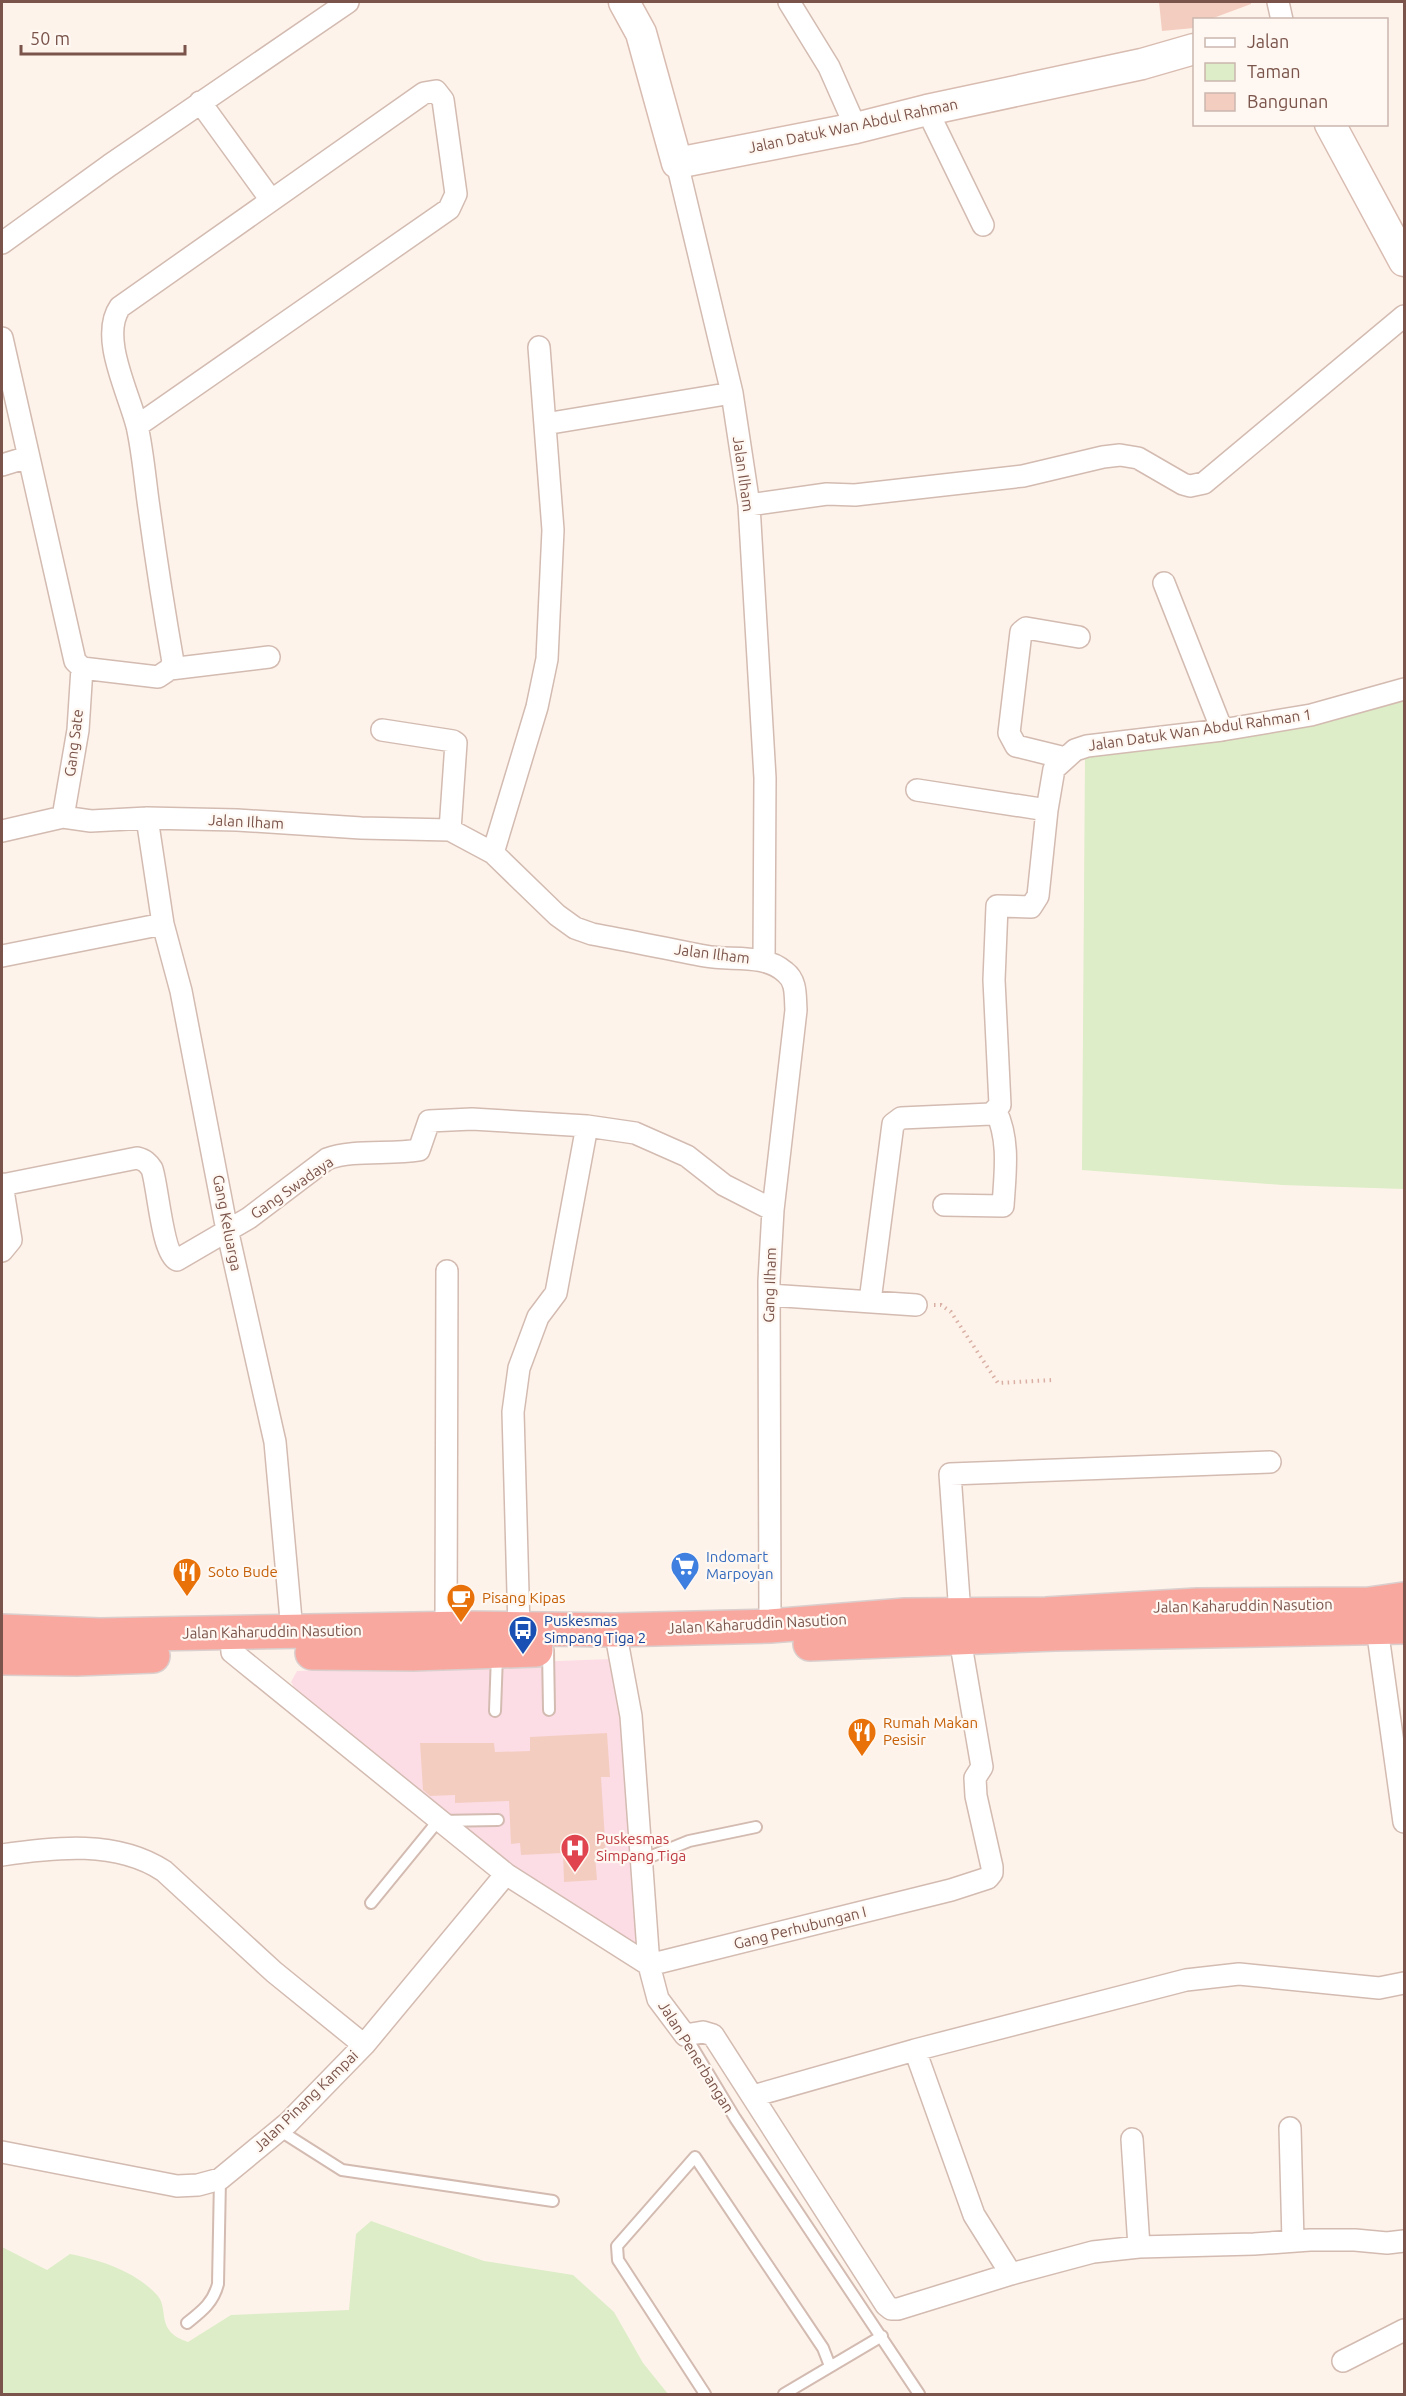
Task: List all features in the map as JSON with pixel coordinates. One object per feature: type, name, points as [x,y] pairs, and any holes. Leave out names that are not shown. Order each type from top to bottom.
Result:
[{"type":"highway","name":"Jalan Kaharuddin Nasution","points":[[2,1631],[413,1654],[508,1640],[616,1639],[769,1646],[960,1627],[1046,1614],[1197,1605],[1369,1604],[1404,1599]]},
{"type":"highway","name":"Jalan Kaharuddin Nasution","points":[[2,1658],[77,1659],[231,1643],[292,1631],[446,1628],[548,1650],[616,1639],[905,1615],[960,1627],[1055,1634],[1390,1627]]},
{"type":"street","points":[[2,243],[200,102],[348,2]]},
{"type":"street","points":[[624,2],[641,33],[677,163]]},
{"type":"street","points":[[789,2],[829,67],[856,128]]},
{"type":"street","points":[[1278,2],[1282,18]]},
{"type":"street","name":"Jalan Datuk Wan Abdul Rahman","points":[[677,163],[856,128],[927,110],[1142,64],[1193,49]]},
{"type":"street","points":[[137,426],[449,209],[456,194],[443,100],[436,92],[424,93],[120,307],[112,320],[115,353],[137,426],[173,662],[170,669]]},
{"type":"street","points":[[200,102],[271,201]]},
{"type":"street","points":[[927,110],[983,225]]},
{"type":"street","points":[[1331,126],[1404,261]]},
{"type":"street","name":"Jalan Ilham","points":[[2,831],[63,818],[91,821],[147,818],[237,820],[361,828],[450,830],[493,854],[529,890],[575,928],[592,934],[709,957],[764,961],[765,778],[749,505],[732,393],[677,163]]},
{"type":"street","points":[[749,505],[826,494],[855,495],[1023,476],[1120,455],[1138,458],[1183,484],[1197,486],[1204,483],[1404,316]]},
{"type":"street","points":[[2,338],[75,661],[82,668],[158,677],[170,669],[269,657]]},
{"type":"street","points":[[493,854],[537,707],[547,659],[552,530],[539,347]]},
{"type":"street","points":[[545,424],[732,393]]},
{"type":"street","points":[[2,465],[28,457]]},
{"type":"street","points":[[1164,582],[1222,730]]},
{"type":"street","points":[[1065,758],[1016,746],[1009,733],[1021,632],[1026,628],[1079,637]]},
{"type":"street","name":"Gang Sate","points":[[63,818],[78,730],[82,668]]},
{"type":"street","name":"Jalan Datuk Wan Abdul Rahman 1","points":[[1065,758],[1075,750],[1087,746],[1222,730],[1311,714],[1404,689]]},
{"type":"street","points":[[382,730],[456,743],[450,830]]},
{"type":"street","points":[[870,1301],[893,1124],[901,1118],[991,1114],[1000,1105],[994,980],[997,906],[1031,907],[1038,896],[1047,810],[1054,769],[1065,758]]},
{"type":"street","points":[[917,790],[1047,810]]},
{"type":"street","name":"Gang Keluarga","points":[[147,818],[163,924],[181,992],[228,1232],[275,1442],[292,1631]]},
{"type":"street","points":[[2,956],[163,924]]},
{"type":"street","name":"Gang Ilham","points":[[764,961],[784,970],[792,978],[796,1010],[773,1210],[769,1295],[771,1626]]},
{"type":"street","points":[[944,1205],[1003,1206],[1007,1153],[1002,1125],[996,1111]]},
{"type":"street","name":"Gang Swadaya","points":[[2,1184],[137,1158],[142,1159],[148,1162],[153,1169],[167,1246],[174,1260],[181,1260],[228,1232],[327,1159],[340,1155],[399,1154],[419,1150],[429,1121],[472,1119],[587,1126],[635,1133],[687,1156],[724,1185],[773,1210]]},
{"type":"street","points":[[508,1640],[513,1412],[519,1368],[538,1317],[556,1293],[587,1126]]},
{"type":"street","points":[[2,1184],[11,1240],[2,1251]]},
{"type":"street","points":[[446,1628],[447,1271]]},
{"type":"street","points":[[769,1295],[916,1305]]},
{"type":"street","points":[[960,1627],[950,1474],[1270,1462]]},
{"type":"street","name":"Gang Perhubungan I","points":[[650,1965],[951,1890],[988,1878],[992,1873],[976,1796],[975,1778],[982,1767],[960,1627]]},
{"type":"street","points":[[1390,1627],[1404,1822]]},
{"type":"street","name":"Jalan Penerbangan","points":[[616,1639],[632,1716],[650,1965],[658,1999],[685,2035]]},
{"type":"street","points":[[231,1643],[438,1821],[506,1874],[650,1965]]},
{"type":"street","points":[[2,1855],[31,1851],[94,1849],[132,1854],[148,1860],[164,1871],[274,1972],[364,2045]]},
{"type":"street","name":"Jalan Pinang Kampai","points":[[2,2152],[177,2186],[198,2185],[220,2179],[279,2130],[364,2045],[506,1874]]},
{"type":"street","points":[[753,2096],[915,2050],[1186,1980],[1239,1974],[1379,1988],[1404,1983]]},
{"type":"street","points":[[685,2035],[703,2032],[713,2036],[879,2296],[891,2309],[898,2309],[1011,2274],[1093,2252],[1139,2247],[1293,2241],[1355,2240],[1387,2243],[1404,2241]]},
{"type":"street","points":[[915,2050],[974,2215],[1011,2274]]},
{"type":"street","points":[[1290,2128],[1293,2241]]},
{"type":"street","points":[[1132,2139],[1139,2247]]},
{"type":"street","points":[[1343,2361],[1404,2330]]},
{"type":"lane","points":[[495,1711],[508,1640]]},
{"type":"lane","points":[[548,1650],[549,1710]]},
{"type":"lane","points":[[371,1903],[438,1821],[498,1820]]},
{"type":"lane","points":[[642,1860],[689,1841],[756,1827]]},
{"type":"lane","name":"Jalan Penerbangan","points":[[685,2035],[735,2118],[919,2394]]},
{"type":"lane","points":[[279,2130],[342,2170],[553,2201]]},
{"type":"lane","points":[[705,2394],[622,2266],[617,2253],[617,2246],[695,2157],[823,2348],[830,2366]]},
{"type":"lane","points":[[187,2323],[206,2308],[215,2296],[218,2284],[220,2179]]},
{"type":"lane","points":[[784,2394],[882,2336]]},
{"type":"path","points":[[916,1305],[941,1305],[951,1312],[998,1383],[1053,1380]]},
{"type":"shaded area","name":"Puskesmas Simpang Tiga","points":[[610,1659],[624,1714],[639,1942],[631,1952],[618,1953],[299,1695],[291,1682],[297,1671]]},
{"type":"green space","points":[[1404,696],[1404,1189],[1282,1185],[1082,1170],[1085,758]]},
{"type":"green space","points":[[371,2221],[484,2261],[573,2275],[614,2312],[643,2363],[668,2394],[2,2394],[2,2247],[47,2270],[70,2254],[105,2263],[128,2273],[157,2295],[163,2307],[167,2326],[177,2337],[188,2342],[231,2315],[349,2310],[356,2234]]},
{"type":"building","points":[[1159,2],[1251,2],[1251,4],[1213,18],[1193,18],[1193,28],[1162,31]]},
{"type":"building","points":[[607,1733],[610,1777],[601,1777],[606,1855],[595,1855],[597,1880],[564,1882],[563,1853],[521,1855],[520,1843],[511,1844],[509,1801],[455,1803],[455,1795],[430,1796],[423,1790],[420,1743],[494,1743],[495,1752],[530,1751],[530,1737]]},
{"type":"place","name":"Indomart Marpoyan","points":[[685,1592]]},
{"type":"place","name":"Soto Bude","points":[[187,1598]]},
{"type":"place","name":"Pisang Kipas","points":[[461,1624]]},
{"type":"place","name":"Puskesmas Simpang Tiga 2","points":[[523,1656]]},
{"type":"place","name":"Rumah Makan Pesisir","points":[[862,1758]]},
{"type":"place","name":"Puskesmas Simpang Tiga","points":[[575,1874]]}]
